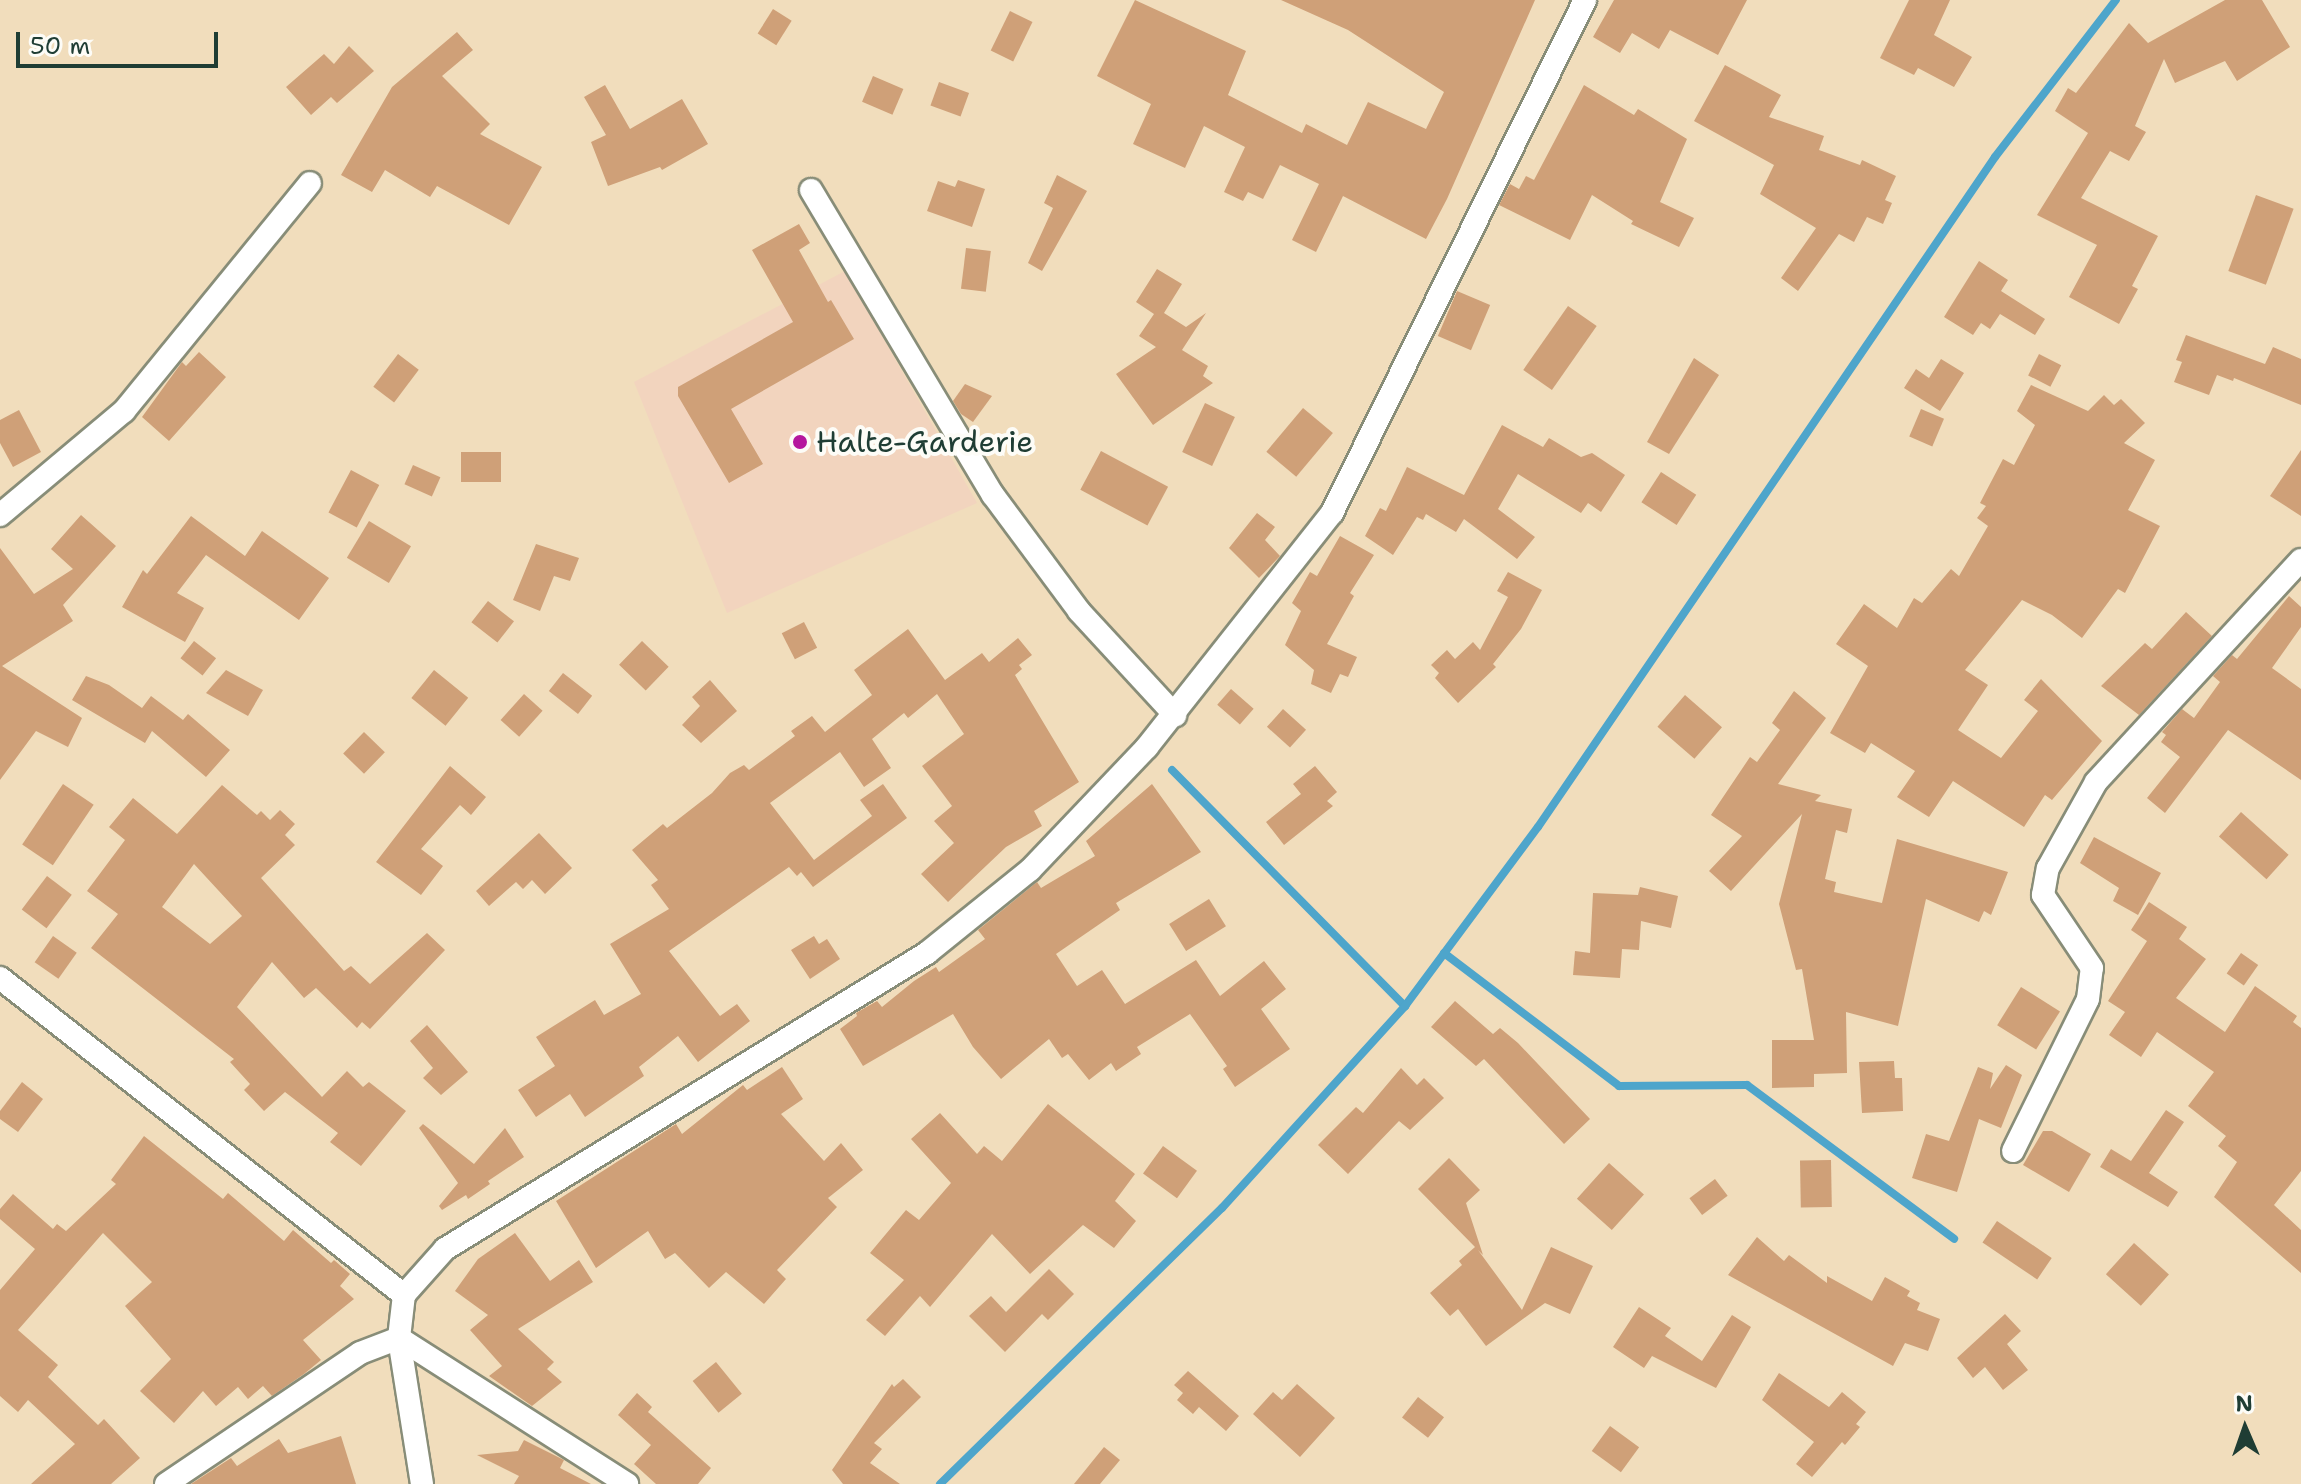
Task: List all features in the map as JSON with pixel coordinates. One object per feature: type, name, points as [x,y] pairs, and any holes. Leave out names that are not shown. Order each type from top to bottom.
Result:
[{"type":"street","points":[[422,1484],[399,1338],[404,1295],[445,1249],[927,953],[1030,870],[1175,715],[1332,513],[1585,0]]},
{"type":"street","points":[[0,515],[124,411],[310,183]]},
{"type":"street","points":[[811,190],[993,495],[1079,611],[1175,715]]},
{"type":"street","points":[[2013,1151],[2088,999],[2092,968],[2043,895],[2048,868],[2096,782],[2301,560]]},
{"type":"street","points":[[0,978],[404,1295]]},
{"type":"street","points":[[166,1484],[360,1353],[399,1338]]},
{"type":"street","points":[[399,1338],[627,1484]]},
{"type":"shaded area","name":"Halte-Garderie","points":[[845,271],[977,503],[727,613],[634,382]]},
{"type":"building","points":[[1135,0],[1246,51],[1228,95],[1302,133],[1306,124],[1347,145],[1368,102],[1426,129],[1444,92],[1348,30],[1281,0],[1535,0],[1447,199],[1426,239],[1343,196],[1316,252],[1292,240],[1319,184],[1280,165],[1263,199],[1248,192],[1243,201],[1224,192],[1245,147],[1204,126],[1185,168],[1133,144],[1151,104],[1097,76]]},
{"type":"building","points":[[1614,0],[1747,0],[1718,55],[1670,30],[1659,49],[1632,33],[1620,53],[1593,37]]},
{"type":"building","points":[[1909,0],[1950,0],[1934,35],[1972,57],[1954,87],[1918,68],[1914,75],[1880,58]]},
{"type":"building","points":[[2225,0],[2262,0],[2290,47],[2237,81],[2225,61],[2175,83],[2164,59],[2135,126],[2146,132],[2129,161],[2110,151],[2081,198],[2158,236],[2132,286],[2138,289],[2119,324],[2069,297],[2097,245],[2037,215],[2088,133],[2055,111],[2068,88],[2076,93],[2129,23],[2148,43]]},
{"type":"building","points":[[773,9],[792,21],[776,45],[758,34]]},
{"type":"building","points":[[1010,11],[1032,22],[1013,62],[991,51]]},
{"type":"building","points":[[457,32],[473,50],[442,76],[490,124],[480,134],[542,167],[509,225],[437,186],[430,197],[385,170],[372,192],[341,175],[392,87]]},
{"type":"building","points":[[349,46],[374,71],[337,103],[331,97],[311,115],[286,87],[324,54],[334,64]]},
{"type":"building","points":[[1725,65],[1781,95],[1769,117],[1824,136],[1819,150],[1860,165],[1862,160],[1896,176],[1885,200],[1892,203],[1883,224],[1867,217],[1854,242],[1839,234],[1798,291],[1781,278],[1816,228],[1760,194],[1774,165],[1694,121]]},
{"type":"building","points":[[873,76],[903,89],[892,115],[862,102]]},
{"type":"building","points":[[939,82],[969,93],[961,116],[930,105]]},
{"type":"building","points":[[605,85],[630,129],[682,99],[708,144],[662,170],[660,167],[608,186],[591,142],[606,135],[584,97]]},
{"type":"building","points":[[1584,85],[1634,115],[1638,109],[1687,139],[1660,202],[1694,218],[1679,247],[1631,224],[1633,221],[1592,195],[1570,240],[1499,205],[1510,184],[1519,189],[1526,176],[1534,180]]},
{"type":"building","points":[[1057,175],[1087,191],[1042,271],[1028,263],[1053,208],[1044,203]]},
{"type":"building","points":[[958,180],[985,189],[972,227],[927,211],[938,181],[955,187]]},
{"type":"building","points":[[2256,195],[2294,209],[2266,285],[2228,271]]},
{"type":"building","points":[[799,224],[810,243],[799,250],[828,302],[831,300],[854,339],[731,409],[763,464],[729,483],[678,396],[678,387],[793,322],[752,250]]},
{"type":"building","points":[[966,248],[991,251],[986,292],[961,289]]},
{"type":"building","points":[[1979,261],[2008,280],[2001,291],[2045,319],[2035,335],[2000,314],[1990,329],[1981,323],[1973,335],[1944,317]]},
{"type":"building","points":[[1157,269],[1182,284],[1164,313],[1186,327],[1206,313],[1182,350],[1208,366],[1203,376],[1213,383],[1153,425],[1116,374],[1156,347],[1139,336],[1154,314],[1136,302]]},
{"type":"building","points":[[1457,291],[1490,305],[1471,350],[1438,336]]},
{"type":"building","points":[[1568,306],[1597,326],[1552,390],[1523,370]]},
{"type":"building","points":[[2186,335],[2265,364],[2273,347],[2301,359],[2301,405],[2234,378],[2233,381],[2217,375],[2209,395],[2174,382],[2182,362],[2176,360]]},
{"type":"building","points":[[199,352],[226,377],[169,441],[142,417],[182,362],[186,366]]},
{"type":"building","points":[[398,354],[419,370],[394,402],[373,387]]},
{"type":"building","points":[[2039,354],[2061,365],[2050,387],[2028,375]]},
{"type":"building","points":[[1694,358],[1719,375],[1669,454],[1647,442]]},
{"type":"building","points":[[1941,359],[1964,373],[1940,411],[1904,388],[1916,369],[1929,378]]},
{"type":"building","points":[[965,384],[992,396],[973,422],[961,414],[953,401]]},
{"type":"building","points":[[2031,385],[2088,411],[2104,395],[2114,405],[2121,399],[2145,423],[2124,443],[2155,460],[2128,510],[2160,526],[2125,593],[2118,589],[2082,638],[2052,615],[2022,600],[1965,670],[1988,685],[1958,730],[2001,758],[2038,711],[2024,700],[2041,679],[2102,741],[2052,800],[2045,795],[2024,827],[1953,781],[1929,817],[1897,797],[1915,771],[1871,743],[1865,753],[1830,733],[1868,666],[1836,644],[1864,604],[1897,628],[1914,598],[1922,603],[1951,569],[1959,576],[1988,526],[1977,518],[1986,506],[1980,503],[2003,459],[2014,465],[2035,425],[2017,411]]},
{"type":"building","points":[[1205,403],[1235,417],[1212,466],[1182,452]]},
{"type":"building","points":[[1303,408],[1333,433],[1296,477],[1266,452]]},
{"type":"building","points":[[1921,409],[1944,419],[1932,446],[1909,437]]},
{"type":"building","points":[[19,410],[41,452],[13,467],[0,443],[0,420]]},
{"type":"building","points":[[1502,425],[1543,447],[1549,438],[1581,457],[1592,453],[1625,475],[1601,512],[1588,503],[1581,513],[1518,474],[1498,509],[1535,537],[1517,559],[1464,519],[1456,532],[1426,514],[1423,520],[1417,517],[1393,555],[1365,536],[1380,508],[1386,511],[1407,467],[1464,495]]},
{"type":"building","points":[[2301,450],[2301,516],[2270,496]]},
{"type":"building","points":[[1101,451],[1168,487],[1147,526],[1080,490]]},
{"type":"building","points":[[461,452],[501,452],[501,482],[461,482]]},
{"type":"building","points":[[413,465],[440,477],[432,496],[404,484]]},
{"type":"building","points":[[351,470],[379,485],[357,527],[328,512]]},
{"type":"building","points":[[1661,472],[1696,495],[1677,525],[1641,502]]},
{"type":"building","points":[[1257,513],[1275,527],[1265,540],[1280,556],[1259,578],[1229,548]]},
{"type":"building","points":[[81,515],[116,546],[63,605],[73,621],[2,666],[82,718],[68,747],[36,731],[0,780],[0,548],[34,594],[73,569],[51,549]]},
{"type":"building","points":[[191,516],[245,556],[262,531],[329,578],[299,620],[206,555],[177,593],[204,608],[185,642],[122,607],[143,570],[147,574]]},
{"type":"building","points":[[369,521],[411,546],[389,583],[347,558]]},
{"type":"building","points":[[1340,536],[1374,555],[1350,593],[1354,596],[1327,644],[1357,657],[1348,677],[1340,674],[1331,693],[1311,684],[1314,670],[1285,645],[1301,611],[1292,603],[1310,572],[1317,576]]},
{"type":"building","points":[[536,544],[579,558],[570,581],[554,576],[540,611],[513,600]]},
{"type":"building","points":[[1508,572],[1542,590],[1521,629],[1493,664],[1496,667],[1458,703],[1435,678],[1439,673],[1431,665],[1447,650],[1455,659],[1473,642],[1480,650],[1508,597],[1497,591]]},
{"type":"building","points":[[2289,596],[2301,607],[2301,627],[2272,668],[2301,689],[2301,780],[2228,730],[2165,813],[2147,798],[2180,757],[2161,742],[2166,735],[2162,732],[2182,709],[2194,718],[2220,682],[2213,676],[2232,655],[2237,659]]},
{"type":"building","points":[[488,601],[514,621],[497,643],[471,622]]},
{"type":"building","points":[[2186,612],[2212,636],[2139,715],[2101,686],[2145,643],[2152,649]]},
{"type":"building","points":[[804,622],[817,648],[795,659],[782,633]]},
{"type":"building","points":[[908,629],[945,680],[982,653],[989,662],[1018,638],[1032,655],[1019,665],[1022,669],[1015,675],[1079,782],[1034,811],[1042,826],[1006,847],[948,902],[921,874],[954,843],[934,821],[952,806],[922,766],[964,734],[937,694],[908,718],[904,713],[872,739],[891,768],[864,787],[840,752],[770,803],[814,860],[872,816],[860,800],[883,784],[907,818],[813,887],[801,872],[797,876],[789,867],[669,951],[720,1016],[737,1004],[750,1021],[698,1062],[678,1036],[639,1067],[644,1076],[585,1117],[570,1094],[536,1117],[518,1090],[555,1066],[536,1037],[595,1000],[604,1015],[641,994],[610,944],[669,909],[651,885],[658,880],[632,850],[663,824],[667,828],[712,793],[730,773],[744,765],[749,770],[795,736],[791,731],[812,716],[825,732],[872,695],[854,670]]},
{"type":"building","points":[[194,641],[216,658],[203,676],[180,658]]},
{"type":"building","points":[[642,641],[669,667],[646,690],[619,665]]},
{"type":"building","points":[[226,670],[263,690],[248,716],[206,693]]},
{"type":"building","points":[[434,670],[468,698],[446,726],[411,698]]},
{"type":"building","points":[[563,673],[592,696],[578,714],[549,691]]},
{"type":"building","points":[[86,676],[109,685],[142,708],[151,696],[183,720],[188,714],[230,750],[206,777],[152,731],[145,743],[72,700]]},
{"type":"building","points":[[710,680],[737,711],[701,743],[682,725],[700,706],[692,697]]},
{"type":"building","points":[[1231,689],[1254,709],[1240,725],[1217,705]]},
{"type":"building","points":[[1794,691],[1826,718],[1778,784],[1821,795],[1815,801],[1852,809],[1847,833],[1836,830],[1825,879],[1836,882],[1834,892],[1882,903],[1897,839],[2008,872],[1991,915],[1984,911],[1979,922],[1926,899],[1898,1026],[1846,1012],[1847,1073],[1814,1074],[1814,1087],[1772,1088],[1772,1040],[1814,1040],[1802,969],[1796,970],[1779,904],[1802,814],[1731,891],[1709,871],[1742,836],[1711,815],[1750,757],[1757,762],[1780,730],[1772,723]]},
{"type":"building","points":[[524,694],[543,711],[519,737],[501,720]]},
{"type":"building","points":[[1685,695],[1722,727],[1694,759],[1657,727]]},
{"type":"building","points":[[1283,709],[1306,730],[1290,748],[1267,727]]},
{"type":"building","points":[[364,732],[385,752],[364,774],[343,754]]},
{"type":"building","points":[[450,766],[486,797],[471,815],[460,805],[421,849],[443,866],[421,895],[376,862]]},
{"type":"building","points":[[1315,766],[1337,792],[1327,801],[1333,806],[1284,845],[1266,822],[1301,794],[1293,784]]},
{"type":"building","points":[[63,784],[94,805],[53,865],[22,845]]},
{"type":"building","points":[[1152,784],[1201,852],[1116,903],[1120,910],[1056,954],[1077,986],[1102,970],[1125,1004],[1196,960],[1220,996],[1264,961],[1286,989],[1261,1009],[1290,1049],[1235,1087],[1223,1069],[1227,1066],[1190,1014],[1137,1047],[1141,1054],[1116,1071],[1111,1063],[1089,1080],[1068,1054],[1062,1058],[1049,1039],[1001,1079],[973,1047],[953,1014],[863,1066],[840,1029],[857,1016],[856,1013],[877,1001],[882,1007],[936,967],[939,972],[985,939],[978,930],[1037,882],[1041,888],[1095,856],[1086,841]]},
{"type":"building","points":[[222,785],[257,815],[261,811],[270,820],[280,810],[295,824],[285,835],[295,845],[261,878],[344,971],[351,966],[370,984],[427,933],[445,950],[370,1029],[362,1022],[357,1028],[316,988],[304,998],[272,962],[237,1007],[322,1097],[347,1071],[363,1087],[369,1082],[406,1111],[361,1166],[330,1142],[338,1133],[285,1092],[264,1111],[244,1090],[250,1084],[230,1062],[234,1059],[91,948],[118,914],[87,891],[125,840],[109,827],[133,798],[177,834]],"holes":[[[194,864],[242,916],[210,944],[162,907]]]},
{"type":"building","points":[[2241,812],[2289,855],[2266,879],[2219,837]]},
{"type":"building","points":[[539,833],[572,868],[545,894],[532,880],[523,889],[516,882],[489,906],[476,891]]},
{"type":"building","points":[[2094,837],[2161,873],[2138,915],[2113,901],[2119,888],[2080,863]]},
{"type":"building","points":[[47,876],[72,895],[46,928],[22,910]]},
{"type":"building","points":[[1640,887],[1678,896],[1671,928],[1641,921],[1639,950],[1622,949],[1620,978],[1573,975],[1575,951],[1590,953],[1593,893],[1638,895]]},
{"type":"building","points":[[1209,899],[1226,926],[1186,951],[1169,924]]},
{"type":"building","points":[[2149,902],[2187,927],[2179,939],[2206,959],[2176,998],[2225,1032],[2255,986],[2297,1016],[2293,1022],[2301,1028],[2301,1171],[2274,1205],[2301,1230],[2301,1273],[2214,1197],[2237,1162],[2218,1146],[2226,1136],[2188,1106],[2214,1072],[2157,1032],[2141,1057],[2109,1035],[2125,1012],[2108,1001],[2147,941],[2131,930]]},
{"type":"building","points":[[53,936],[77,953],[58,979],[35,962]]},
{"type":"building","points":[[814,936],[819,944],[827,939],[840,959],[810,979],[791,950]]},
{"type":"building","points":[[2241,953],[2258,965],[2244,986],[2227,973]]},
{"type":"building","points":[[2021,987],[2060,1011],[2036,1050],[1997,1025]]},
{"type":"building","points":[[1455,1001],[1493,1034],[1500,1028],[1518,1043],[1590,1119],[1564,1144],[1484,1059],[1476,1066],[1431,1027]]},
{"type":"building","points":[[427,1025],[468,1072],[441,1095],[423,1078],[433,1068],[410,1041]]},
{"type":"building","points":[[1894,1061],[1895,1078],[1902,1078],[1903,1111],[1862,1113],[1859,1062]]},
{"type":"building","points":[[2006,1065],[2022,1075],[2001,1128],[1979,1119],[1957,1192],[1912,1178],[1926,1134],[1949,1141],[1978,1067],[1993,1073],[1990,1089]]},
{"type":"building","points":[[782,1067],[803,1099],[781,1114],[824,1161],[841,1143],[863,1170],[828,1198],[837,1207],[777,1270],[786,1279],[764,1304],[726,1272],[709,1288],[675,1253],[665,1259],[648,1231],[596,1268],[556,1201],[676,1124],[682,1134],[743,1085],[747,1090]]},
{"type":"building","points":[[1401,1068],[1417,1085],[1424,1078],[1444,1098],[1410,1130],[1399,1121],[1348,1174],[1318,1145],[1356,1107],[1363,1113]]},
{"type":"building","points":[[22,1082],[43,1099],[18,1132],[0,1119],[0,1111]]},
{"type":"building","points":[[1048,1104],[1135,1174],[1115,1201],[1136,1221],[1114,1248],[1083,1225],[1030,1274],[992,1234],[930,1307],[920,1296],[885,1336],[866,1320],[904,1280],[870,1253],[906,1210],[919,1220],[951,1183],[911,1139],[940,1113],[977,1154],[984,1146],[1002,1161]]},
{"type":"building","points":[[2166,1110],[2184,1122],[2149,1173],[2178,1192],[2168,1207],[2100,1167],[2111,1149],[2131,1161]]},
{"type":"building","points":[[423,1124],[474,1164],[505,1128],[524,1157],[468,1199],[466,1195],[442,1210],[439,1206],[458,1183],[419,1128]]},
{"type":"building","points":[[2043,1131],[2052,1131],[2091,1154],[2069,1192],[2023,1165]]},
{"type":"building","points":[[144,1136],[223,1199],[228,1193],[284,1241],[293,1230],[331,1263],[334,1260],[350,1274],[340,1286],[354,1299],[303,1340],[321,1360],[304,1374],[272,1396],[263,1386],[248,1399],[238,1387],[216,1406],[203,1391],[174,1423],[140,1391],[171,1359],[125,1306],[152,1282],[103,1233],[18,1330],[58,1365],[48,1377],[98,1425],[104,1419],[140,1458],[111,1484],[31,1484],[75,1444],[28,1400],[18,1412],[0,1396],[0,1290],[35,1249],[0,1219],[0,1209],[13,1194],[53,1229],[57,1224],[66,1231],[116,1184],[111,1180]]},
{"type":"building","points":[[1163,1146],[1197,1171],[1177,1198],[1143,1174]]},
{"type":"building","points":[[1449,1158],[1480,1190],[1466,1203],[1483,1255],[1478,1250],[1522,1310],[1551,1247],[1593,1266],[1570,1314],[1545,1303],[1486,1346],[1458,1309],[1450,1316],[1430,1293],[1462,1265],[1459,1261],[1475,1247],[1418,1189]]},
{"type":"building","points":[[1831,1160],[1832,1207],[1801,1208],[1800,1161]]},
{"type":"building","points":[[1609,1163],[1644,1194],[1612,1230],[1577,1199]]},
{"type":"building","points":[[1715,1179],[1728,1196],[1702,1215],[1689,1198]]},
{"type":"building","points":[[1997,1221],[2052,1258],[2037,1279],[1982,1243]]},
{"type":"building","points":[[515,1233],[550,1281],[579,1260],[593,1282],[518,1329],[554,1362],[547,1369],[562,1382],[532,1406],[489,1376],[502,1366],[470,1330],[488,1315],[455,1291],[478,1259]]},
{"type":"building","points":[[1757,1237],[1784,1261],[1789,1255],[1827,1283],[1827,1276],[1872,1301],[1885,1277],[1910,1291],[1907,1296],[1920,1303],[1917,1310],[1940,1319],[1928,1351],[1905,1343],[1893,1366],[1728,1275]]},
{"type":"building","points":[[2134,1243],[2169,1274],[2141,1306],[2106,1274]]},
{"type":"building","points":[[1049,1269],[1074,1294],[1048,1320],[1042,1314],[1005,1352],[969,1316],[991,1296],[1006,1312]]},
{"type":"building","points":[[1639,1307],[1671,1328],[1665,1336],[1702,1361],[1732,1315],[1751,1327],[1716,1388],[1652,1356],[1644,1368],[1613,1347]]},
{"type":"building","points":[[2005,1314],[2021,1331],[2007,1344],[2028,1370],[2003,1390],[1985,1367],[1973,1378],[1957,1358]]},
{"type":"building","points":[[716,1362],[742,1394],[718,1413],[693,1381]]},
{"type":"building","points":[[1188,1371],[1239,1416],[1226,1431],[1199,1407],[1193,1414],[1177,1400],[1183,1393],[1174,1385]]},
{"type":"building","points":[[1779,1373],[1829,1407],[1842,1392],[1866,1412],[1856,1424],[1860,1427],[1845,1445],[1842,1442],[1812,1477],[1796,1464],[1814,1442],[1762,1400]]},
{"type":"building","points":[[903,1379],[921,1397],[874,1443],[882,1449],[870,1463],[900,1484],[843,1484],[832,1470],[892,1384],[894,1387]]},
{"type":"building","points":[[1297,1384],[1335,1418],[1300,1457],[1253,1414],[1273,1392],[1282,1400]]},
{"type":"building","points":[[637,1393],[652,1407],[648,1412],[711,1468],[698,1484],[656,1484],[634,1464],[651,1445],[618,1415]]},
{"type":"building","points":[[1418,1397],[1444,1417],[1428,1438],[1402,1417]]},
{"type":"building","points":[[1610,1426],[1639,1447],[1621,1472],[1592,1451]]},
{"type":"building","points":[[341,1436],[356,1484],[191,1484],[231,1458],[237,1466],[279,1439],[288,1453]]},
{"type":"building","points":[[524,1440],[564,1460],[560,1468],[591,1484],[514,1484],[519,1476],[477,1455],[518,1451]]},
{"type":"building","points":[[1104,1447],[1120,1460],[1100,1484],[1074,1484]]},
{"type":"waterway","points":[[940,1484],[1222,1208],[1405,1006],[1538,827],[1995,157],[2116,0]]},
{"type":"waterway","points":[[1172,770],[1405,1006]]},
{"type":"waterway","points":[[1444,953],[1619,1086],[1747,1085],[1954,1239]]},
{"type":"place","name":"Halte-Garderie","points":[[800,442]]}]
